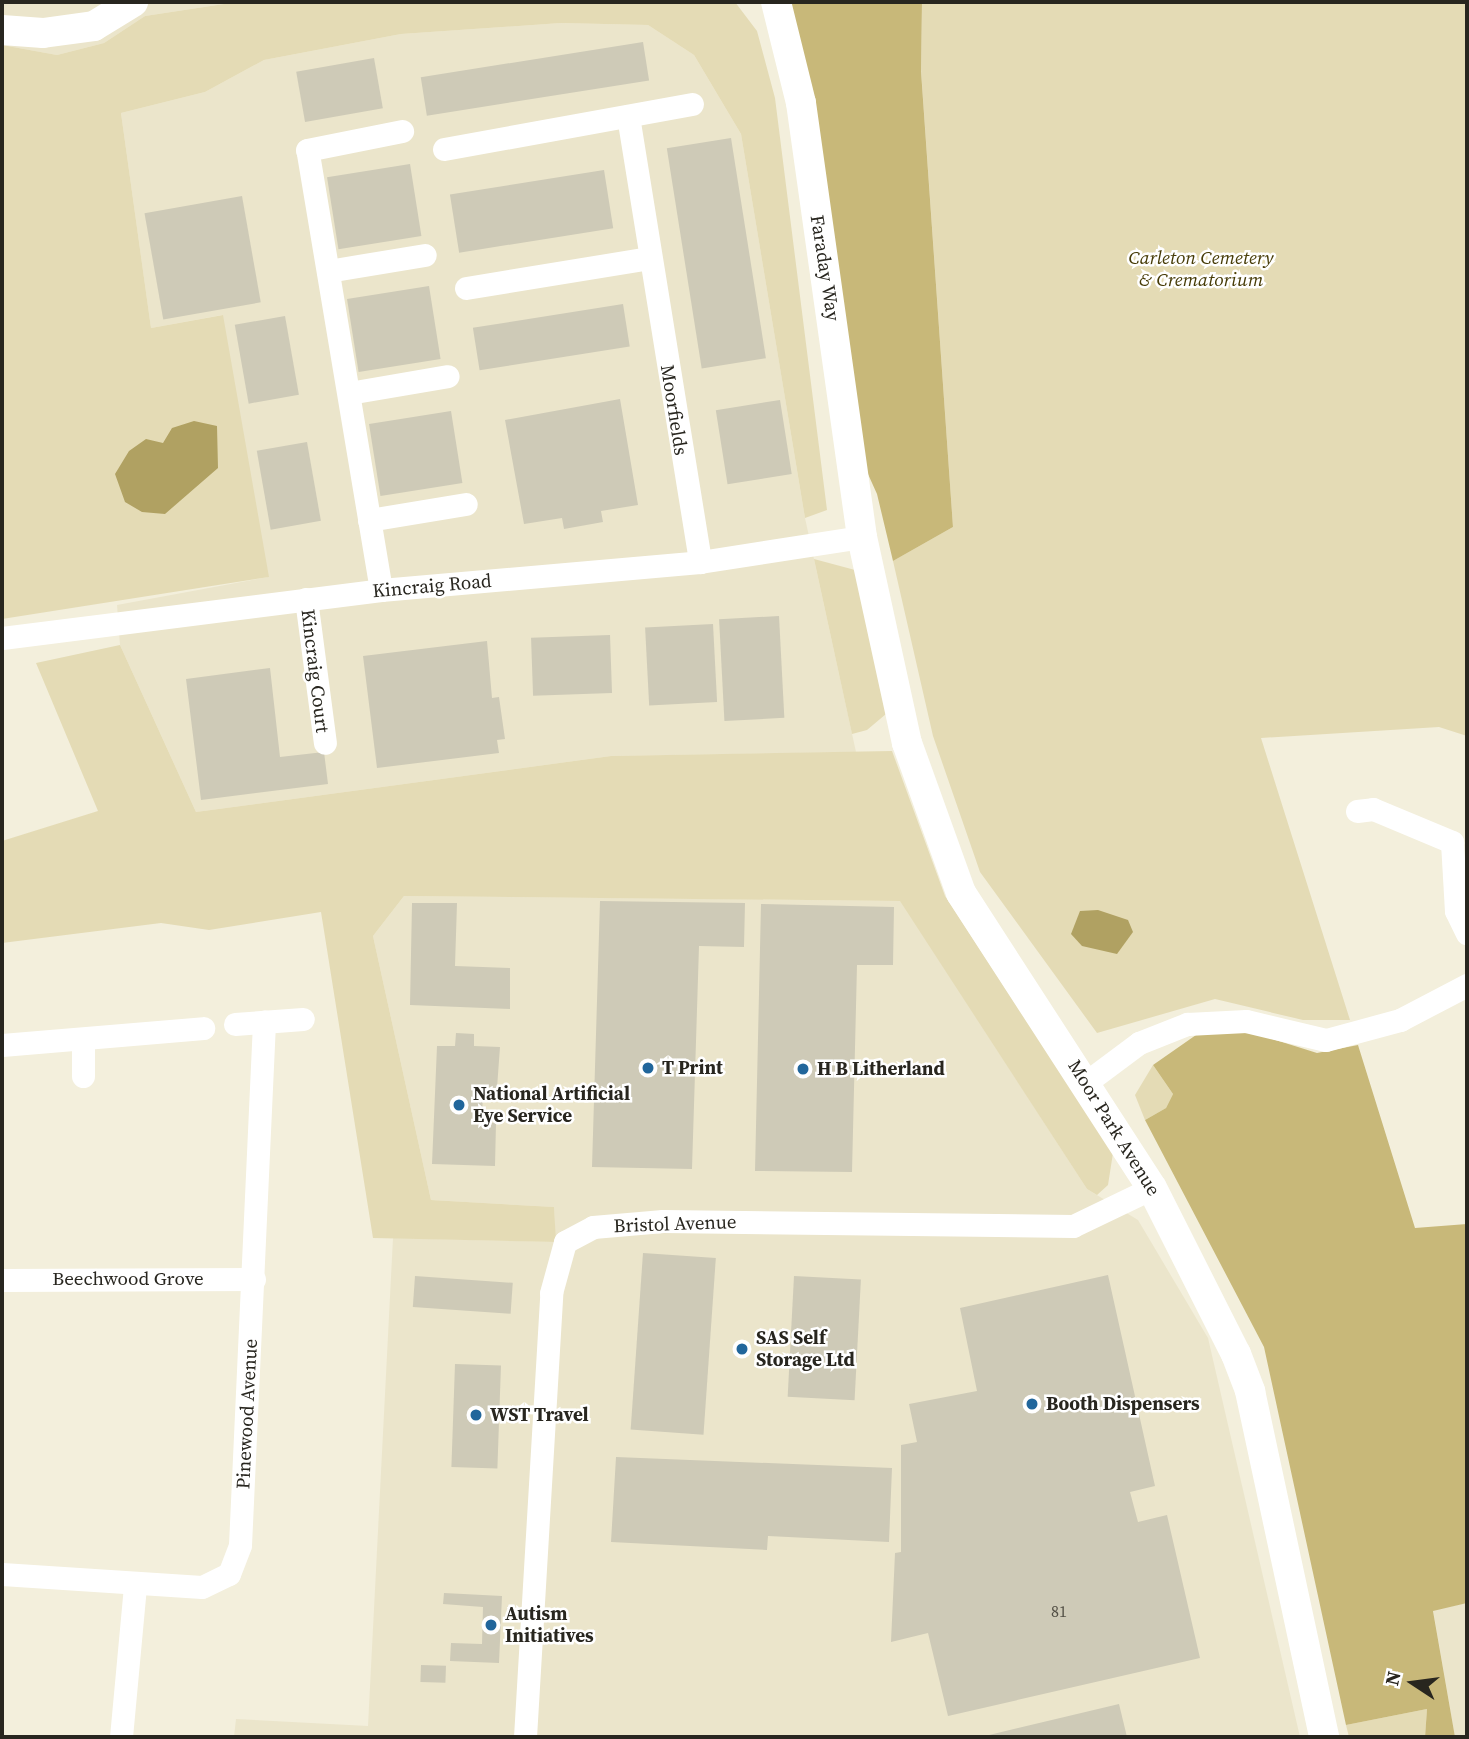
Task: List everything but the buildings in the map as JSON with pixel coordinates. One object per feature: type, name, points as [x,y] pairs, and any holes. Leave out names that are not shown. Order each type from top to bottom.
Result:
[{"type":"street","points":[[2,30],[43,33],[93,26],[133,2]]},
{"type":"street","name":"Faraday Way","points":[[776,2],[801,103],[862,537]]},
{"type":"street","points":[[444,149],[692,104]]},
{"type":"street","name":"Moorfields","points":[[628,116],[700,562]]},
{"type":"street","points":[[381,590],[307,150],[402,131]]},
{"type":"street","points":[[328,271],[425,255]]},
{"type":"street","points":[[466,288],[649,258]]},
{"type":"street","points":[[349,393],[448,376]]},
{"type":"street","points":[[369,520],[466,504]]},
{"type":"street","name":"Kincraig Road","points":[[2,638],[381,590],[700,562],[862,537]]},
{"type":"street","name":"Moor Park Avenue","points":[[862,537],[907,743],[961,893],[1088,1081],[1152,1188],[1250,1391],[1324,1737]]},
{"type":"street","name":"Kincraig Court","points":[[306,599],[325,743]]},
{"type":"street","points":[[1357,811],[1373,809],[1460,835],[1456,911],[1467,934]]},
{"type":"street","points":[[1088,1081],[1139,1043],[1186,1024],[1245,1021],[1326,1041],[1400,1020],[1467,985]]},
{"type":"street","points":[[235,1024],[303,1019]]},
{"type":"street","name":"Pinewood Avenue","points":[[2,1574],[135,1586],[202,1587],[229,1574],[240,1545],[264,1022]]},
{"type":"street","points":[[2,1045],[203,1028]]},
{"type":"street","points":[[83,1039],[83,1076]]},
{"type":"street","name":"Bristol Avenue","points":[[525,1737],[551,1293],[565,1242],[593,1227],[663,1221],[1073,1226],[1152,1188]]},
{"type":"street","name":"Beechwood Grove","points":[[2,1280],[254,1279]]},
{"type":"street","points":[[121,1737],[135,1586]]},
{"type":"shaded area","points":[[2,2],[237,2],[145,16],[104,43],[57,55],[2,45]]},
{"type":"shaded area","points":[[776,2],[922,2],[921,71],[953,527],[893,561],[877,494],[849,432]]},
{"type":"shaded area","points":[[561,23],[648,25],[694,55],[741,134],[805,518],[856,752],[611,756],[196,812],[120,645],[117,605],[268,577],[222,315],[151,328],[121,113],[205,92],[264,60],[401,34]]},
{"type":"shaded area","points":[[194,421],[217,426],[218,468],[165,514],[142,512],[125,502],[115,474],[129,451],[146,439],[163,443],[172,428]]},
{"type":"shaded area","points":[[404,896],[901,901],[1087,1189],[1138,1220],[1208,1338],[1300,1737],[234,1737],[236,1719],[368,1726],[393,1238],[555,1242],[554,1207],[431,1200],[373,936]]},
{"type":"shaded area","points":[[1098,910],[1128,920],[1133,932],[1117,954],[1082,946],[1071,934],[1080,911]]},
{"type":"shaded area","points":[[1222,1031],[1250,1032],[1317,1053],[1358,1045],[1415,1228],[1467,1224],[1467,1603],[1433,1611],[1455,1737],[1425,1737],[1427,1709],[1346,1725],[1264,1347],[1145,1120],[1166,1108],[1173,1094],[1153,1065],[1196,1035]]},
{"type":"shaded area","points":[[1467,1603],[1467,1737],[1455,1737],[1433,1610]]},
{"type":"green space","points":[[237,2],[735,2],[757,31],[775,98],[827,510],[805,518],[741,134],[694,55],[648,25],[561,23],[401,34],[264,60],[205,92],[121,113],[151,328],[223,315],[269,577],[2,619],[2,45],[57,55],[104,43],[145,16]]},
{"type":"green space","name":"Carleton Cemetery & Crematorium","points":[[922,2],[1467,2],[1467,736],[1439,727],[1261,738],[1350,1020],[1303,1020],[1215,999],[1097,1033],[980,872],[933,736],[893,561],[953,527],[921,70]]},
{"type":"green space","points":[[814,559],[855,570],[886,714],[867,730],[852,734]]},
{"type":"green space","points":[[120,645],[196,812],[611,756],[892,751],[945,896],[1113,1153],[1108,1185],[1097,1195],[1087,1189],[900,901],[404,896],[373,936],[431,1200],[554,1207],[556,1242],[373,1238],[321,912],[209,930],[161,923],[2,943],[2,841],[98,811],[36,663]]},
{"type":"green space","points":[[1153,1065],[1173,1094],[1166,1108],[1145,1120],[1135,1095]]},
{"type":"green space","points":[[1427,1709],[1425,1737],[1349,1737],[1346,1725]]},
{"type":"place","name":"T Print","points":[[648,1068]]},
{"type":"place","name":"H B Litherland","points":[[803,1069]]},
{"type":"place","name":"National Artificial Eye Service","points":[[459,1105]]},
{"type":"place","name":"SAS Self Storage Ltd","points":[[742,1349]]},
{"type":"place","name":"Booth Dispensers","points":[[1032,1404]]},
{"type":"place","name":"WST Travel","points":[[476,1415]]},
{"type":"place","name":"Autism Initiatives","points":[[491,1625]]}]
